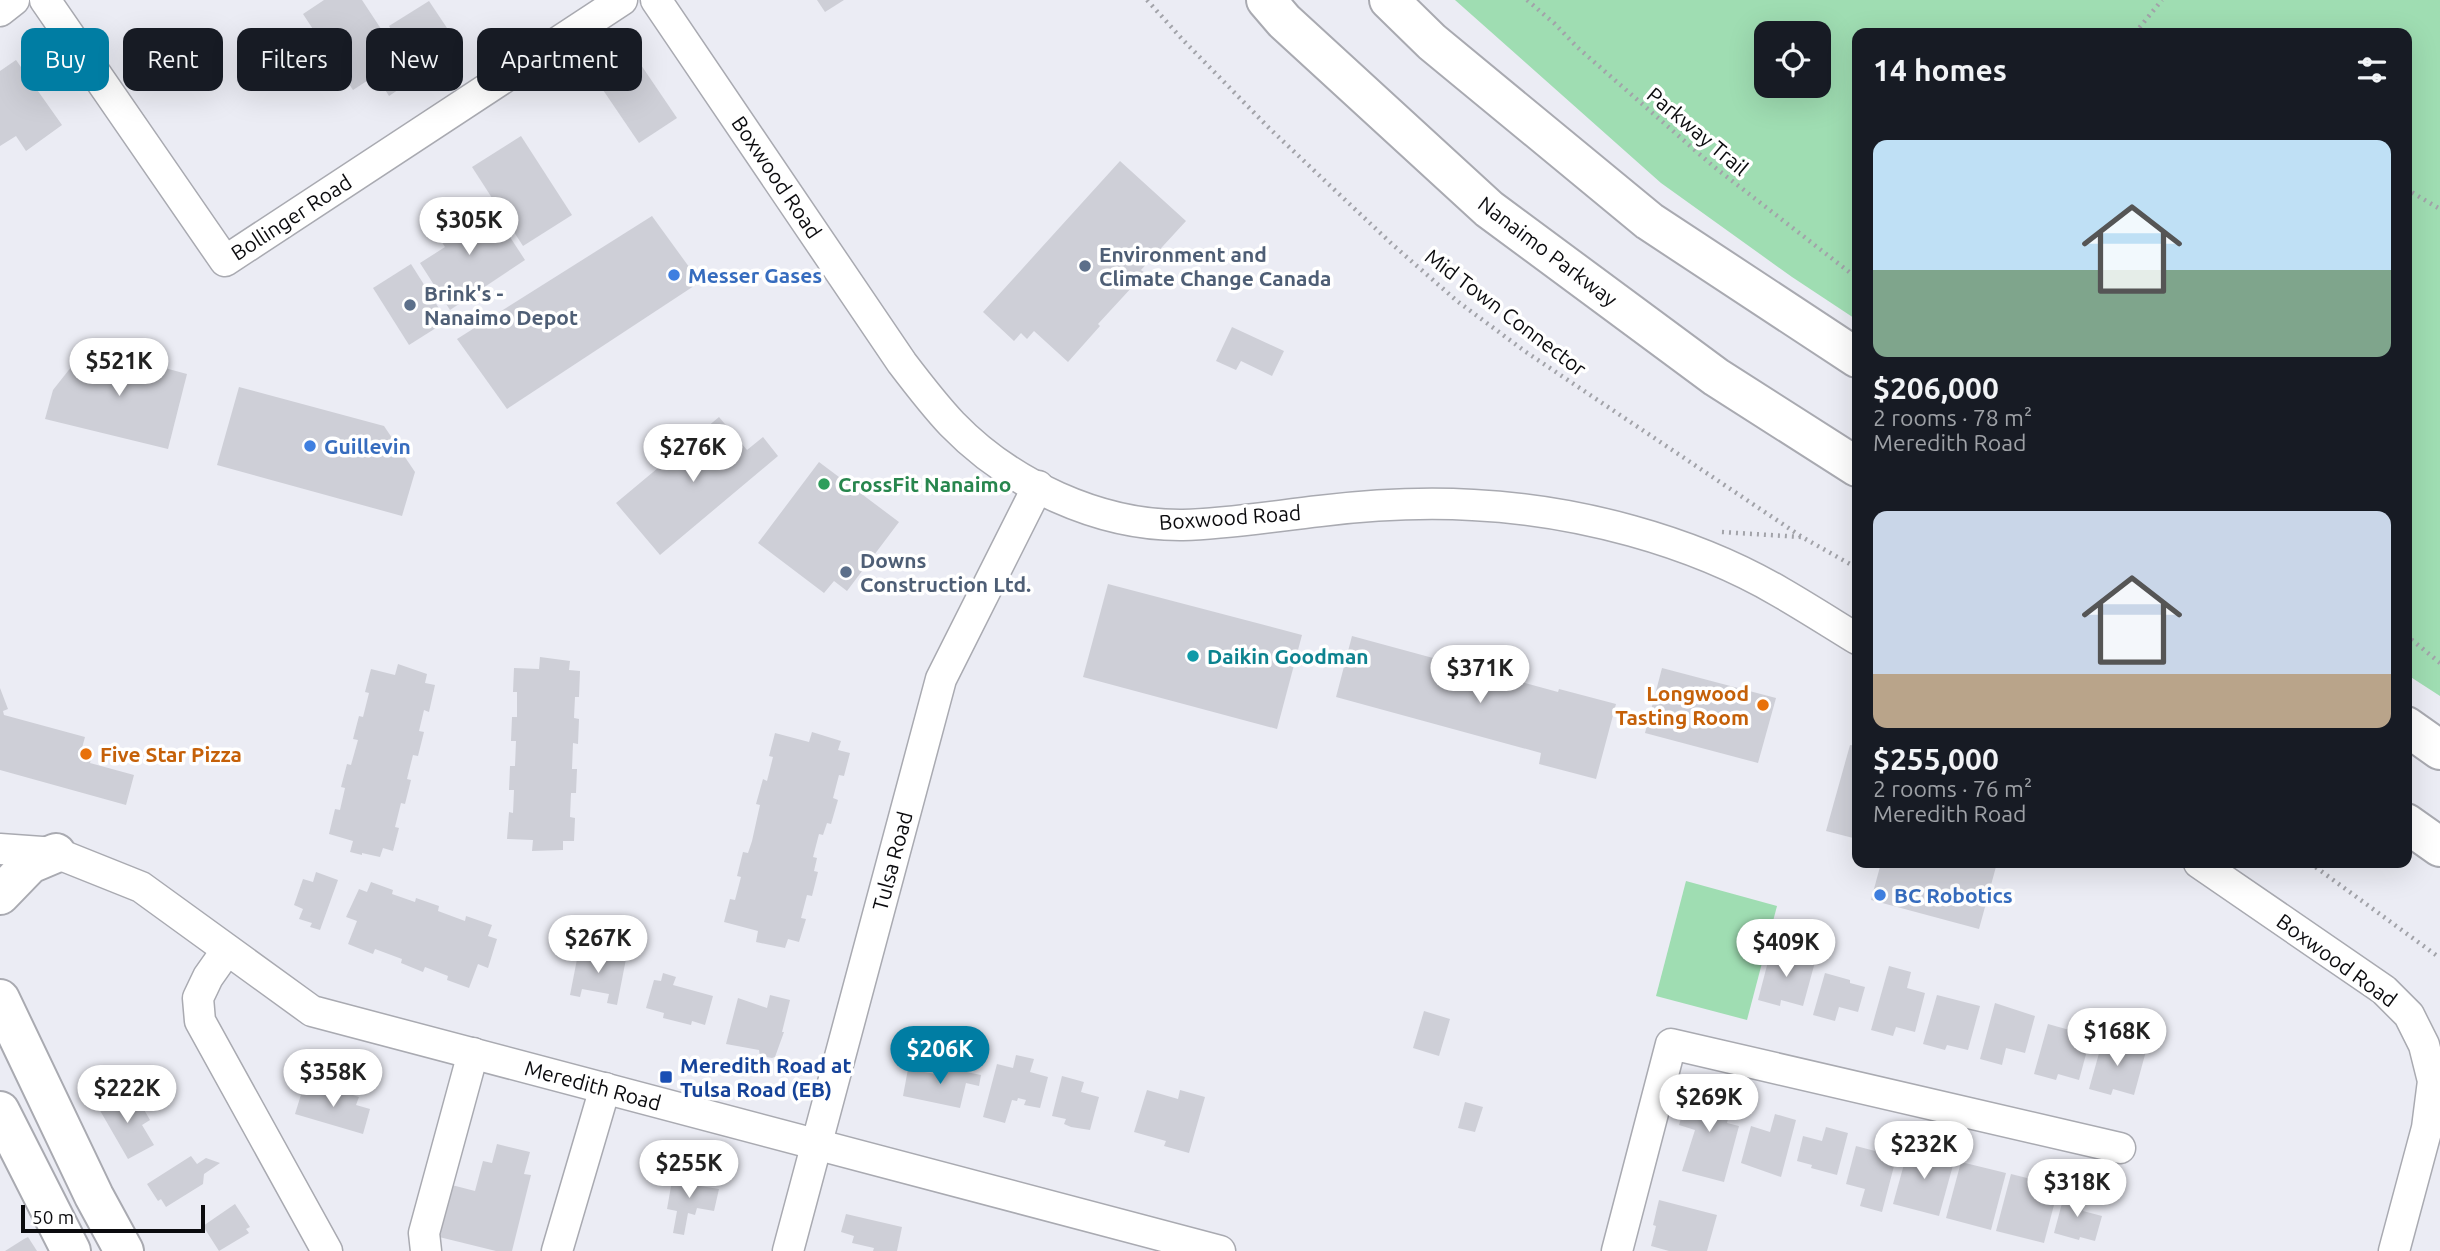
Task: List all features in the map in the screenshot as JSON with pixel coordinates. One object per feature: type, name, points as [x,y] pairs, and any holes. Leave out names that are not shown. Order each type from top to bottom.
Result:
[{"type":"main road","name":"Nanaimo Parkway","points":[[1266,0],[1284,21],[1489,209],[1716,377],[1852,464]]},
{"type":"main road","points":[[1389,0],[1432,42],[1649,221],[1852,355]]},
{"type":"main road","points":[[2412,730],[2440,750]]},
{"type":"main road","points":[[2412,827],[2440,847]]},
{"type":"main road","points":[[0,895],[30,864],[56,853]]},
{"type":"main road","points":[[0,999],[94,1196],[124,1251]]},
{"type":"main road","points":[[0,1111],[71,1251]]},
{"type":"street","points":[[0,11],[14,0]]},
{"type":"street","name":"Bollinger Road","points":[[45,0],[225,261],[621,0]]},
{"type":"street","name":"Boxwood Road","points":[[656,0],[902,363],[928,397],[953,425],[981,450],[1038,486],[1069,502],[1104,514],[1162,524],[1242,521],[1403,505],[1474,505],[1546,513],[1607,524],[1716,561],[1779,591],[1852,636]]},
{"type":"street","name":"Tulsa Road","points":[[788,1251],[940,679],[1038,486]]},
{"type":"street","name":"Meredith Road","points":[[0,849],[56,853],[141,887],[312,1011],[1220,1251]]},
{"type":"street","name":"Boxwood Road","points":[[2206,868],[2384,990],[2409,1015],[2424,1045],[2433,1081],[2427,1128],[2394,1251]]},
{"type":"street","points":[[228,950],[208,977],[198,998],[200,1021],[327,1251]]},
{"type":"street","points":[[1617,1251],[1671,1044],[2120,1148]]},
{"type":"street","points":[[426,1251],[424,1233],[473,1053]]},
{"type":"street","points":[[557,1251],[605,1088]]},
{"type":"path","name":"Mid Town Connector","points":[[1147,0],[1269,128],[1393,245],[1457,301],[1526,352],[1802,537],[1852,566]]},
{"type":"path","name":"Parkway Trail","points":[[1527,0],[1713,166],[1852,274]]},
{"type":"path","points":[[2139,28],[2162,0]]},
{"type":"path","points":[[2412,193],[2440,209]]},
{"type":"path","points":[[1719,531],[1802,537]]},
{"type":"path","points":[[2412,640],[2440,663]]},
{"type":"path","points":[[2317,868],[2439,956]]},
{"type":"green space","points":[[1455,0],[2440,0],[2440,696],[2412,678],[2412,28],[1852,28],[1852,317],[1661,183]]},
{"type":"green space","points":[[1686,881],[1777,906],[1747,1020],[1656,996]]},
{"type":"building","points":[[324,0],[362,0],[380,28],[366,28],[366,82],[352,88],[352,28],[312,28],[303,14]]},
{"type":"building","points":[[817,0],[844,0],[825,12]]},
{"type":"building","points":[[429,1],[447,28],[390,28],[389,26]]},
{"type":"building","points":[[16,60],[21,67],[21,91],[38,91],[62,125],[26,151],[16,136],[0,146],[0,71]]},
{"type":"building","points":[[642,66],[677,118],[639,143],[604,91],[642,91]]},
{"type":"building","points":[[521,136],[572,215],[523,246],[472,167]]},
{"type":"building","name":"Environment and Climate Change Canada","points":[[1120,161],[1186,221],[1141,270],[1145,273],[1098,324],[1100,326],[1068,362],[1034,331],[1027,339],[1021,333],[1014,341],[983,312]]},
{"type":"building","points":[[454,208],[469,231],[495,214],[525,260],[450,310],[420,263],[445,247],[430,224]]},
{"type":"building","points":[[652,216],[700,282],[507,409],[457,339]]},
{"type":"building","name":"Brink's - Nanaimo Depot","points":[[411,264],[447,321],[409,345],[373,288]]},
{"type":"building","points":[[1232,327],[1284,351],[1272,376],[1241,361],[1236,370],[1216,361]]},
{"type":"building","points":[[87,347],[187,374],[168,449],[45,419],[53,390]]},
{"type":"building","name":"Guillevin","points":[[239,387],[384,426],[415,472],[402,516],[217,465]]},
{"type":"building","points":[[719,417],[747,450],[763,437],[778,456],[660,555],[616,503]]},
{"type":"building","points":[[819,462],[899,522],[847,591],[834,581],[824,593],[758,543]]},
{"type":"building","name":"Daikin Goodman","points":[[1108,584],[1302,635],[1277,729],[1083,677]]},
{"type":"building","points":[[1352,636],[1558,692],[1559,689],[1616,704],[1596,779],[1539,764],[1541,753],[1336,697]]},
{"type":"building","points":[[540,657],[570,661],[569,670],[580,671],[579,697],[575,697],[574,718],[579,719],[578,744],[573,743],[572,769],[577,769],[576,793],[571,793],[570,817],[575,818],[574,841],[563,841],[563,850],[532,851],[533,840],[507,839],[509,812],[513,813],[514,790],[509,790],[510,766],[515,766],[516,741],[511,741],[512,717],[517,717],[517,692],[513,692],[514,668],[539,669]]},
{"type":"building","points":[[398,664],[427,674],[425,683],[435,685],[429,712],[424,710],[419,731],[424,732],[418,756],[413,755],[407,779],[411,780],[405,804],[401,803],[395,827],[399,828],[393,851],[383,848],[380,857],[362,855],[350,852],[353,841],[329,834],[335,809],[340,810],[345,788],[341,787],[347,764],[351,765],[358,740],[353,739],[359,716],[363,717],[369,693],[365,692],[371,669],[395,675]]},
{"type":"building","points":[[1662,668],[1776,698],[1758,763],[1645,733]]},
{"type":"building","points":[[0,688],[8,709],[3,711],[4,715],[85,737],[82,748],[93,751],[90,763],[134,775],[126,805],[0,770]]},
{"type":"building","points":[[812,732],[841,741],[838,750],[850,753],[844,776],[839,775],[833,798],[838,800],[831,824],[827,823],[823,835],[819,834],[813,857],[817,858],[814,871],[818,872],[812,896],[807,895],[801,918],[806,919],[799,942],[788,939],[785,948],[756,942],[758,931],[724,922],[730,899],[735,900],[741,877],[737,876],[743,852],[748,853],[752,841],[760,805],[756,804],[763,779],[767,781],[773,757],[769,756],[775,733],[809,742]]},
{"type":"building","points":[[1850,745],[1852,745],[1852,838],[1826,831]]},
{"type":"building","points":[[1880,868],[1996,868],[1979,929],[1871,900]]},
{"type":"building","points":[[316,872],[338,880],[320,930],[310,927],[312,923],[299,919],[303,909],[294,905],[303,879],[313,882]]},
{"type":"building","points":[[371,882],[393,890],[392,894],[439,906],[438,911],[465,921],[466,916],[492,925],[488,936],[497,939],[488,968],[478,964],[469,988],[447,980],[448,976],[425,967],[423,972],[401,963],[402,959],[375,949],[373,954],[348,944],[357,921],[346,917],[359,889],[367,892]]},
{"type":"building","points":[[579,949],[626,959],[617,1005],[607,1003],[609,994],[582,989],[580,997],[570,995]]},
{"type":"building","points":[[1771,950],[1815,962],[1803,1006],[1781,1000],[1780,1006],[1758,1000]]},
{"type":"building","points":[[1889,966],[1911,972],[1907,988],[1925,993],[1915,1032],[1896,1027],[1893,1036],[1871,1030]]},
{"type":"building","points":[[663,973],[676,977],[673,985],[713,996],[705,1025],[692,1021],[691,1025],[663,1018],[664,1013],[646,1008],[654,980],[661,981]]},
{"type":"building","points":[[1825,973],[1865,987],[1858,1012],[1839,1007],[1835,1021],[1813,1015]]},
{"type":"building","points":[[770,995],[790,1000],[784,1032],[775,1057],[760,1056],[759,1050],[726,1044],[738,998],[767,1008]]},
{"type":"building","points":[[1937,995],[1980,1006],[1968,1050],[1947,1045],[1945,1050],[1923,1044]]},
{"type":"building","points":[[1995,1003],[2035,1016],[2025,1053],[2006,1048],[2002,1065],[1980,1059]]},
{"type":"building","points":[[1424,1011],[1450,1019],[1439,1056],[1413,1048]]},
{"type":"building","points":[[2048,1024],[2091,1036],[2079,1080],[2058,1074],[2056,1080],[2034,1074]]},
{"type":"building","points":[[2103,1039],[2146,1051],[2134,1095],[2113,1089],[2111,1095],[2089,1089]]},
{"type":"building","points":[[1016,1055],[1034,1059],[1030,1072],[1048,1077],[1040,1108],[1024,1105],[1026,1100],[1018,1098],[1017,1101],[1012,1100],[1005,1123],[983,1117],[997,1064],[1013,1068]]},
{"type":"building","points":[[937,1066],[981,1075],[979,1086],[966,1083],[960,1108],[903,1096],[908,1069],[935,1074]]},
{"type":"building","points":[[1062,1076],[1084,1082],[1081,1092],[1099,1097],[1090,1130],[1071,1127],[1064,1124],[1066,1119],[1052,1116]]},
{"type":"building","points":[[304,1085],[340,1096],[341,1091],[359,1097],[356,1105],[370,1109],[363,1134],[295,1114]]},
{"type":"building","points":[[1691,1086],[1720,1094],[1719,1099],[1732,1102],[1727,1123],[1739,1126],[1724,1182],[1682,1171],[1695,1130],[1679,1125]]},
{"type":"building","points":[[1147,1090],[1178,1099],[1180,1090],[1205,1097],[1189,1153],[1164,1146],[1166,1141],[1134,1132]]},
{"type":"building","points":[[119,1094],[126,1106],[139,1101],[150,1120],[142,1125],[154,1145],[128,1159],[98,1107]]},
{"type":"building","points":[[1465,1102],[1483,1107],[1475,1132],[1458,1128]]},
{"type":"building","points":[[1775,1114],[1796,1120],[1781,1177],[1741,1163],[1751,1126],[1770,1132]]},
{"type":"building","points":[[1826,1127],[1848,1133],[1837,1175],[1797,1161],[1803,1136],[1822,1141]]},
{"type":"building","points":[[1878,1141],[1899,1147],[1882,1212],[1860,1206],[1865,1189],[1846,1184],[1856,1146],[1875,1151]]},
{"type":"building","points":[[497,1144],[530,1152],[524,1174],[531,1175],[512,1251],[496,1251],[431,1235],[444,1183],[475,1191],[483,1161],[492,1163]]},
{"type":"building","points":[[1909,1146],[1955,1158],[1939,1216],[1893,1204]]},
{"type":"building","points":[[191,1156],[197,1164],[206,1158],[220,1163],[204,1174],[203,1184],[166,1207],[161,1199],[158,1201],[147,1184]]},
{"type":"building","points":[[1961,1162],[2006,1173],[1991,1230],[1946,1218]]},
{"type":"building","points":[[2011,1174],[2059,1186],[2044,1243],[1996,1231]]},
{"type":"building","points":[[673,1175],[702,1181],[701,1186],[719,1189],[714,1211],[697,1208],[695,1215],[688,1213],[684,1235],[673,1233],[677,1211],[667,1209]]},
{"type":"building","points":[[2065,1192],[2087,1197],[2083,1211],[2102,1216],[2095,1241],[2054,1233]]},
{"type":"building","points":[[1659,1200],[1717,1215],[1707,1251],[1669,1251],[1651,1246]]},
{"type":"building","points":[[235,1204],[250,1227],[246,1229],[249,1233],[219,1251],[203,1226]]},
{"type":"building","points":[[846,1214],[902,1227],[897,1251],[873,1251],[874,1248],[852,1243],[854,1236],[841,1232]]},
{"type":"building","points":[[28,1237],[37,1251],[5,1251],[24,1239]]},
{"type":"place","name":"Environment and Climate Change Canada","points":[[1085,266]]},
{"type":"place","name":"Messer Gases","points":[[674,275]]},
{"type":"place","name":"Brink's - Nanaimo Depot","points":[[410,305]]},
{"type":"place","name":"Guillevin","points":[[310,446]]},
{"type":"place","name":"CrossFit Nanaimo","points":[[824,484]]},
{"type":"place","name":"Downs Construction Ltd.","points":[[846,572]]},
{"type":"place","name":"Daikin Goodman","points":[[1193,656]]},
{"type":"place","name":"Longwood Tasting Room","points":[[1763,705]]},
{"type":"place","name":"Five Star Pizza","points":[[86,754]]},
{"type":"place","name":"BC Robotics","points":[[1880,895]]},
{"type":"place","name":"Meredith Road at Tulsa Road (EB)","points":[[666,1077]]}]
